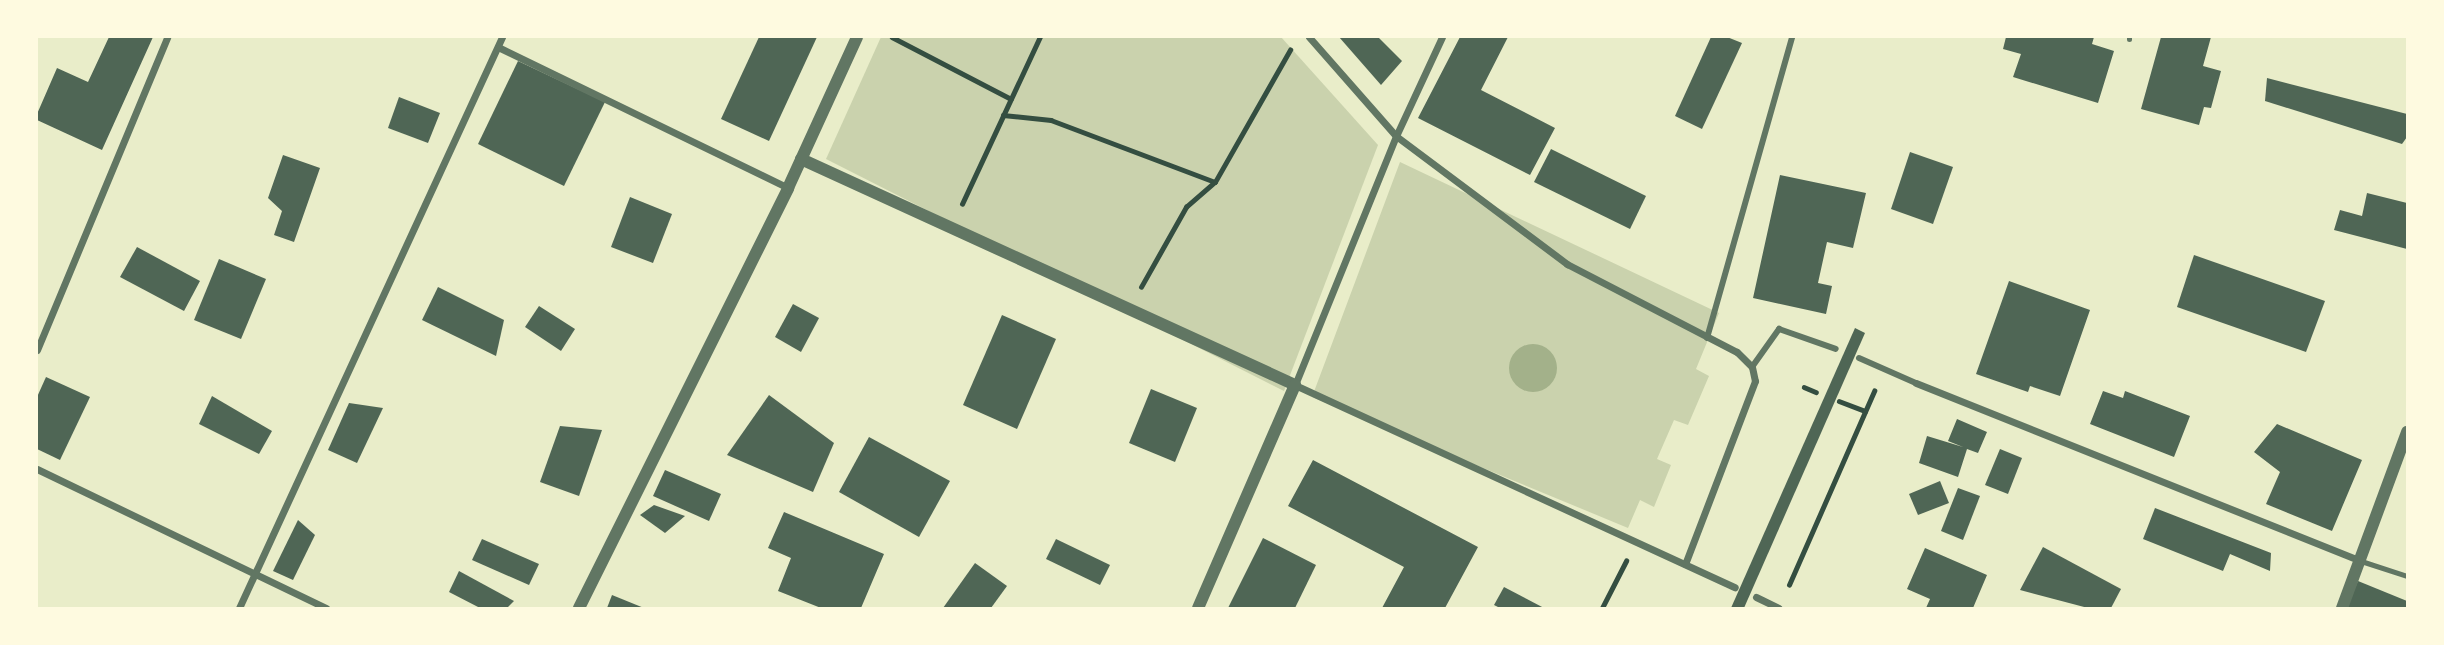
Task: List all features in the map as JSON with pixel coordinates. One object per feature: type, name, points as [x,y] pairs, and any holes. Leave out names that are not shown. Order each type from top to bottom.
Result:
[{"type":"street","points":[[37,350],[167,37]]},
{"type":"street","points":[[239,608],[502,37]]},
{"type":"street","points":[[579,608],[788,188],[857,37]]},
{"type":"street","points":[[1310,37],[1396,136],[1567,264],[1737,352],[1752,367],[1755,381],[1685,565]]},
{"type":"street","points":[[1198,608],[1295,385],[1396,136],[1442,37]]},
{"type":"street","points":[[1707,338],[1792,37]]},
{"type":"street","points":[[498,47],[788,188]]},
{"type":"street","points":[[801,159],[1735,587]]},
{"type":"street","points":[[1752,367],[1779,329],[1836,349]]},
{"type":"street","points":[[1859,358],[2361,561]]},
{"type":"street","points":[[2342,608],[2407,432]]},
{"type":"street","points":[[37,469],[326,608]]},
{"type":"street","points":[[1756,597],[1779,608]]},
{"type":"lane","points":[[2361,561],[2407,576]]},
{"type":"path","points":[[892,37],[1011,99]]},
{"type":"path","points":[[951,228],[1040,37]]},
{"type":"path","points":[[1129,309],[1186,207],[1215,182],[1290,49]]},
{"type":"path","points":[[1003,115],[1051,120],[1215,182]]},
{"type":"path","points":[[1779,608],[1883,369]]},
{"type":"path","points":[[1804,387],[1816,391]]},
{"type":"path","points":[[1839,401],[1865,411]]},
{"type":"path","points":[[1602,608],[1636,542]]},
{"type":"shaded area","points":[[881,37],[1281,37],[1378,145],[1284,391],[826,159]]},
{"type":"shaded area","points":[[1400,162],[1719,313],[1696,369],[1709,376],[1688,425],[1674,420],[1657,459],[1671,465],[1654,507],[1640,500],[1628,528],[1312,397]]},
{"type":"shaded area","points":[[1533,344],[1542,345],[1550,351],[1556,359],[1556,377],[1550,385],[1542,391],[1533,392],[1524,391],[1516,385],[1510,377],[1509,368],[1510,359],[1516,351],[1524,345]]},
{"type":"building","points":[[109,37],[153,37],[102,150],[37,120],[37,114],[57,68],[88,82]]},
{"type":"building","points":[[759,37],[817,37],[769,141],[721,119]]},
{"type":"building","points":[[1339,37],[1378,37],[1402,61],[1381,85]]},
{"type":"building","points":[[1460,37],[1508,37],[1481,90],[1555,128],[1530,175],[1418,118]]},
{"type":"building","points":[[1711,37],[1727,37],[1742,43],[1702,129],[1675,116]]},
{"type":"building","points":[[2006,37],[2094,37],[2092,44],[2114,51],[2098,103],[2013,77],[2021,54],[2003,49]]},
{"type":"building","points":[[2161,37],[2211,37],[2203,66],[2221,71],[2211,108],[2204,107],[2199,125],[2141,109]]},
{"type":"building","points":[[518,61],[605,102],[564,186],[478,144]]},
{"type":"building","points":[[2267,78],[2407,114],[2407,137],[2402,144],[2265,101]]},
{"type":"building","points":[[399,97],[440,113],[428,143],[388,128]]},
{"type":"building","points":[[1551,149],[1646,196],[1630,229],[1534,182]]},
{"type":"building","points":[[1910,152],[1953,167],[1933,224],[1891,209]]},
{"type":"building","points":[[283,155],[320,168],[294,242],[274,235],[282,211],[268,198]]},
{"type":"building","points":[[1780,175],[1866,193],[1853,248],[1827,242],[1818,283],[1832,286],[1826,314],[1753,298]]},
{"type":"building","points":[[2367,193],[2407,203],[2407,249],[2334,230],[2340,210],[2362,216]]},
{"type":"building","points":[[630,197],[672,214],[653,263],[611,247]]},
{"type":"building","points":[[137,247],[200,281],[184,311],[120,277]]},
{"type":"building","points":[[2194,255],[2325,301],[2306,352],[2177,307]]},
{"type":"building","points":[[219,259],[266,279],[241,339],[194,320]]},
{"type":"building","points":[[2009,281],[2090,310],[2060,396],[2030,386],[2028,392],[1976,374]]},
{"type":"building","points":[[438,287],[504,320],[496,356],[422,320]]},
{"type":"building","points":[[793,304],[819,318],[801,352],[775,337]]},
{"type":"building","points":[[539,306],[575,329],[561,351],[525,327]]},
{"type":"building","points":[[1002,315],[1056,339],[1017,429],[963,405]]},
{"type":"building","points":[[1855,328],[1865,333],[1744,608],[1731,608]]},
{"type":"building","points":[[46,377],[90,397],[60,460],[37,449],[37,397]]},
{"type":"building","points":[[1151,389],[1197,408],[1175,462],[1129,443]]},
{"type":"building","points":[[2103,391],[2123,398],[2125,391],[2190,416],[2174,457],[2090,424]]},
{"type":"building","points":[[769,395],[834,443],[813,492],[727,455]]},
{"type":"building","points":[[212,396],[272,431],[259,454],[199,424]]},
{"type":"building","points":[[349,403],[383,408],[357,463],[328,450]]},
{"type":"building","points":[[1957,419],[1987,432],[1978,453],[1967,449],[1958,477],[1919,463],[1927,436],[1963,447],[1948,441]]},
{"type":"building","points":[[2277,424],[2362,460],[2332,531],[2266,504],[2280,472],[2254,452]]},
{"type":"building","points":[[560,426],[602,430],[579,496],[540,482]]},
{"type":"building","points":[[869,437],[950,481],[919,537],[839,492]]},
{"type":"building","points":[[2000,449],[2022,458],[2008,494],[1985,485]]},
{"type":"building","points":[[1313,460],[1478,547],[1445,608],[1382,608],[1404,567],[1288,506]]},
{"type":"building","points":[[665,470],[721,494],[709,521],[653,496]]},
{"type":"building","points":[[1940,481],[1949,503],[1918,515],[1909,494]]},
{"type":"building","points":[[1958,488],[1980,496],[1963,540],[1941,531]]},
{"type":"building","points":[[654,505],[685,516],[665,533],[640,515]]},
{"type":"building","points":[[2155,508],[2271,553],[2270,571],[2230,554],[2223,571],[2143,539]]},
{"type":"building","points":[[784,512],[884,554],[861,608],[821,608],[778,591],[791,558],[768,548]]},
{"type":"building","points":[[298,520],[315,535],[293,580],[273,571]]},
{"type":"building","points":[[1263,538],[1316,565],[1295,608],[1228,608]]},
{"type":"building","points":[[482,539],[539,564],[529,585],[472,560]]},
{"type":"building","points":[[1056,539],[1110,565],[1100,585],[1046,559]]},
{"type":"building","points":[[2043,547],[2121,589],[2111,608],[2088,608],[2020,590]]},
{"type":"building","points":[[1925,548],[1987,575],[1973,608],[1926,608],[1930,599],[1907,589]]},
{"type":"building","points":[[975,563],[1007,586],[991,608],[943,608]]},
{"type":"building","points":[[459,571],[514,601],[507,608],[480,608],[449,592]]},
{"type":"building","points":[[2358,581],[2407,601],[2407,608],[2346,608]]},
{"type":"building","points":[[1504,587],[1544,608],[1500,608],[1494,605]]},
{"type":"building","points":[[612,595],[644,608],[607,608]]}]
